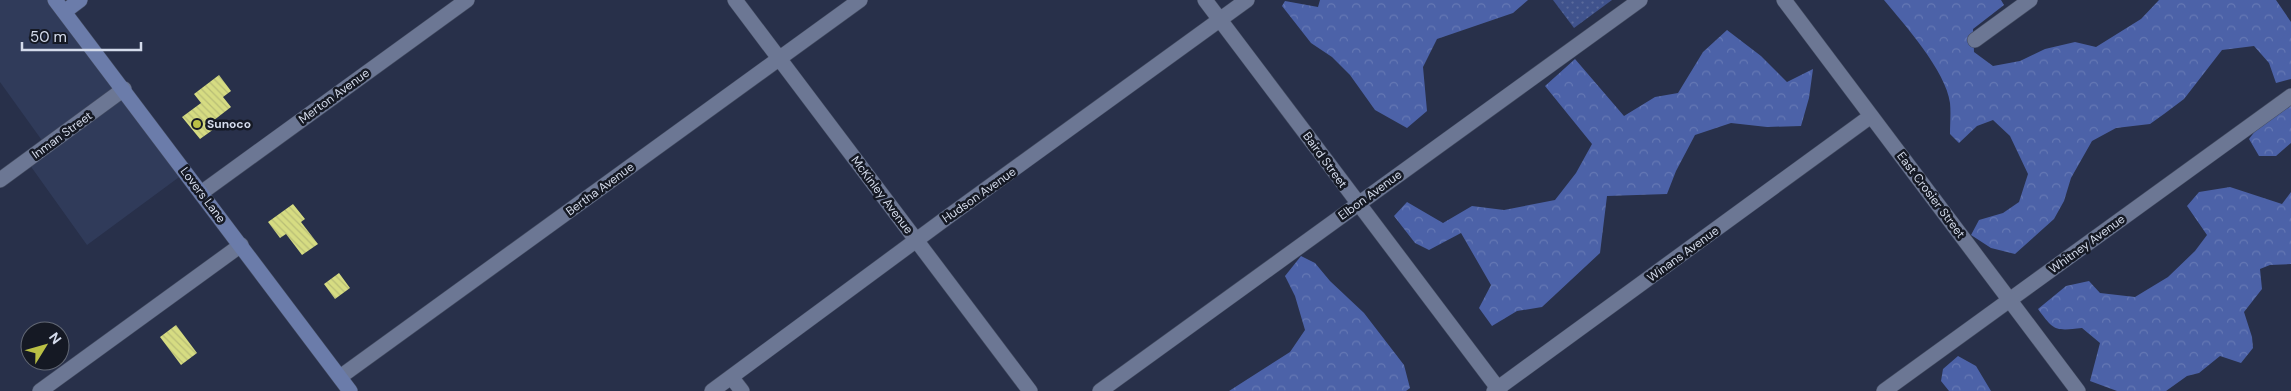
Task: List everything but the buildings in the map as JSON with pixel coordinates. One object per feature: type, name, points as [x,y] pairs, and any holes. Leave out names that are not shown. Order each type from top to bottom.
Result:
[{"type":"street","points":[[59,6],[80,0]]},
{"type":"street","name":"Merton Avenue","points":[[201,192],[467,0]]},
{"type":"street","name":"McKinley Avenue","points":[[735,0],[1030,391]]},
{"type":"street","name":"Bertha Avenue","points":[[340,377],[860,0]]},
{"type":"street","name":"Baird Street","points":[[1205,0],[1497,390]]},
{"type":"street","name":"Hudson Avenue","points":[[712,391],[732,378],[773,344],[1247,0]]},
{"type":"street","name":"Elbon Avenue","points":[[1100,391],[1640,0]]},
{"type":"street","name":"East Crosier Street","points":[[1784,0],[2078,391]]},
{"type":"street","points":[[1975,40],[2030,0]]},
{"type":"street","name":"Lovers Lane","points":[[59,6],[124,89],[350,391]]},
{"type":"street","name":"Inman Street","points":[[0,180],[124,89]]},
{"type":"street","name":"Whitney Avenue","points":[[1884,391],[2291,96]]},
{"type":"street","name":"Winans Avenue","points":[[1497,390],[1871,116]]},
{"type":"street","points":[[40,391],[241,245]]},
{"type":"street","points":[[732,378],[742,391]]},
{"type":"shaded area","points":[[0,0],[55,0],[186,172],[87,245],[27,161],[46,146],[0,82]]},
{"type":"shaded area","points":[[1553,0],[1612,0],[1574,28]]},
{"type":"green space","points":[[1320,0],[1528,0],[1513,13],[1437,39],[1423,67],[1427,111],[1407,128],[1375,110],[1350,75],[1332,57],[1311,43],[1282,6],[1285,1],[1318,7]]},
{"type":"green space","points":[[1884,0],[2001,0],[2004,5],[1973,29],[1974,52],[1993,66],[2020,61],[2045,49],[2075,42],[2096,47],[2141,19],[2159,0],[2276,0],[2291,22],[2291,79],[2276,83],[2269,63],[2254,46],[2222,50],[2184,99],[2150,124],[2116,128],[2092,141],[2071,178],[2064,201],[2054,219],[2015,254],[1991,248],[1971,235],[1979,220],[2003,213],[2019,202],[2028,174],[2010,136],[1993,120],[1977,126],[1959,143],[1950,134],[1950,103],[1941,77],[1923,48]]},
{"type":"green space","points":[[1727,30],[1761,56],[1787,82],[1813,69],[1809,98],[1801,126],[1767,127],[1731,123],[1695,135],[1676,171],[1667,194],[1607,196],[1600,253],[1542,307],[1517,311],[1492,326],[1479,308],[1491,285],[1461,233],[1429,250],[1415,243],[1394,216],[1407,202],[1443,223],[1472,206],[1504,210],[1555,200],[1576,173],[1592,144],[1545,86],[1575,59],[1624,116],[1655,97],[1678,93],[1703,52]]},
{"type":"green space","points":[[2291,103],[2291,143],[2276,156],[2259,156],[2249,139],[2262,122]]},
{"type":"green space","points":[[2230,187],[2282,204],[2291,192],[2291,264],[2270,265],[2260,269],[2262,289],[2244,312],[2252,337],[2253,348],[2241,363],[2220,356],[2199,373],[2187,376],[2166,391],[2117,391],[2090,381],[2100,343],[2082,328],[2056,328],[2048,322],[2038,309],[2066,286],[2089,281],[2100,293],[2135,297],[2168,277],[2195,251],[2207,235],[2187,206],[2199,192]]},
{"type":"green space","points":[[1301,256],[1315,263],[1330,281],[1364,313],[1404,365],[1410,388],[1406,391],[1229,391],[1290,352],[1305,330],[1295,296],[1285,276]]},
{"type":"green space","points":[[1958,356],[1976,366],[1991,391],[1949,391],[1941,381],[1943,369]]},
{"type":"place","name":"Sunoco","points":[[197,124]]}]
